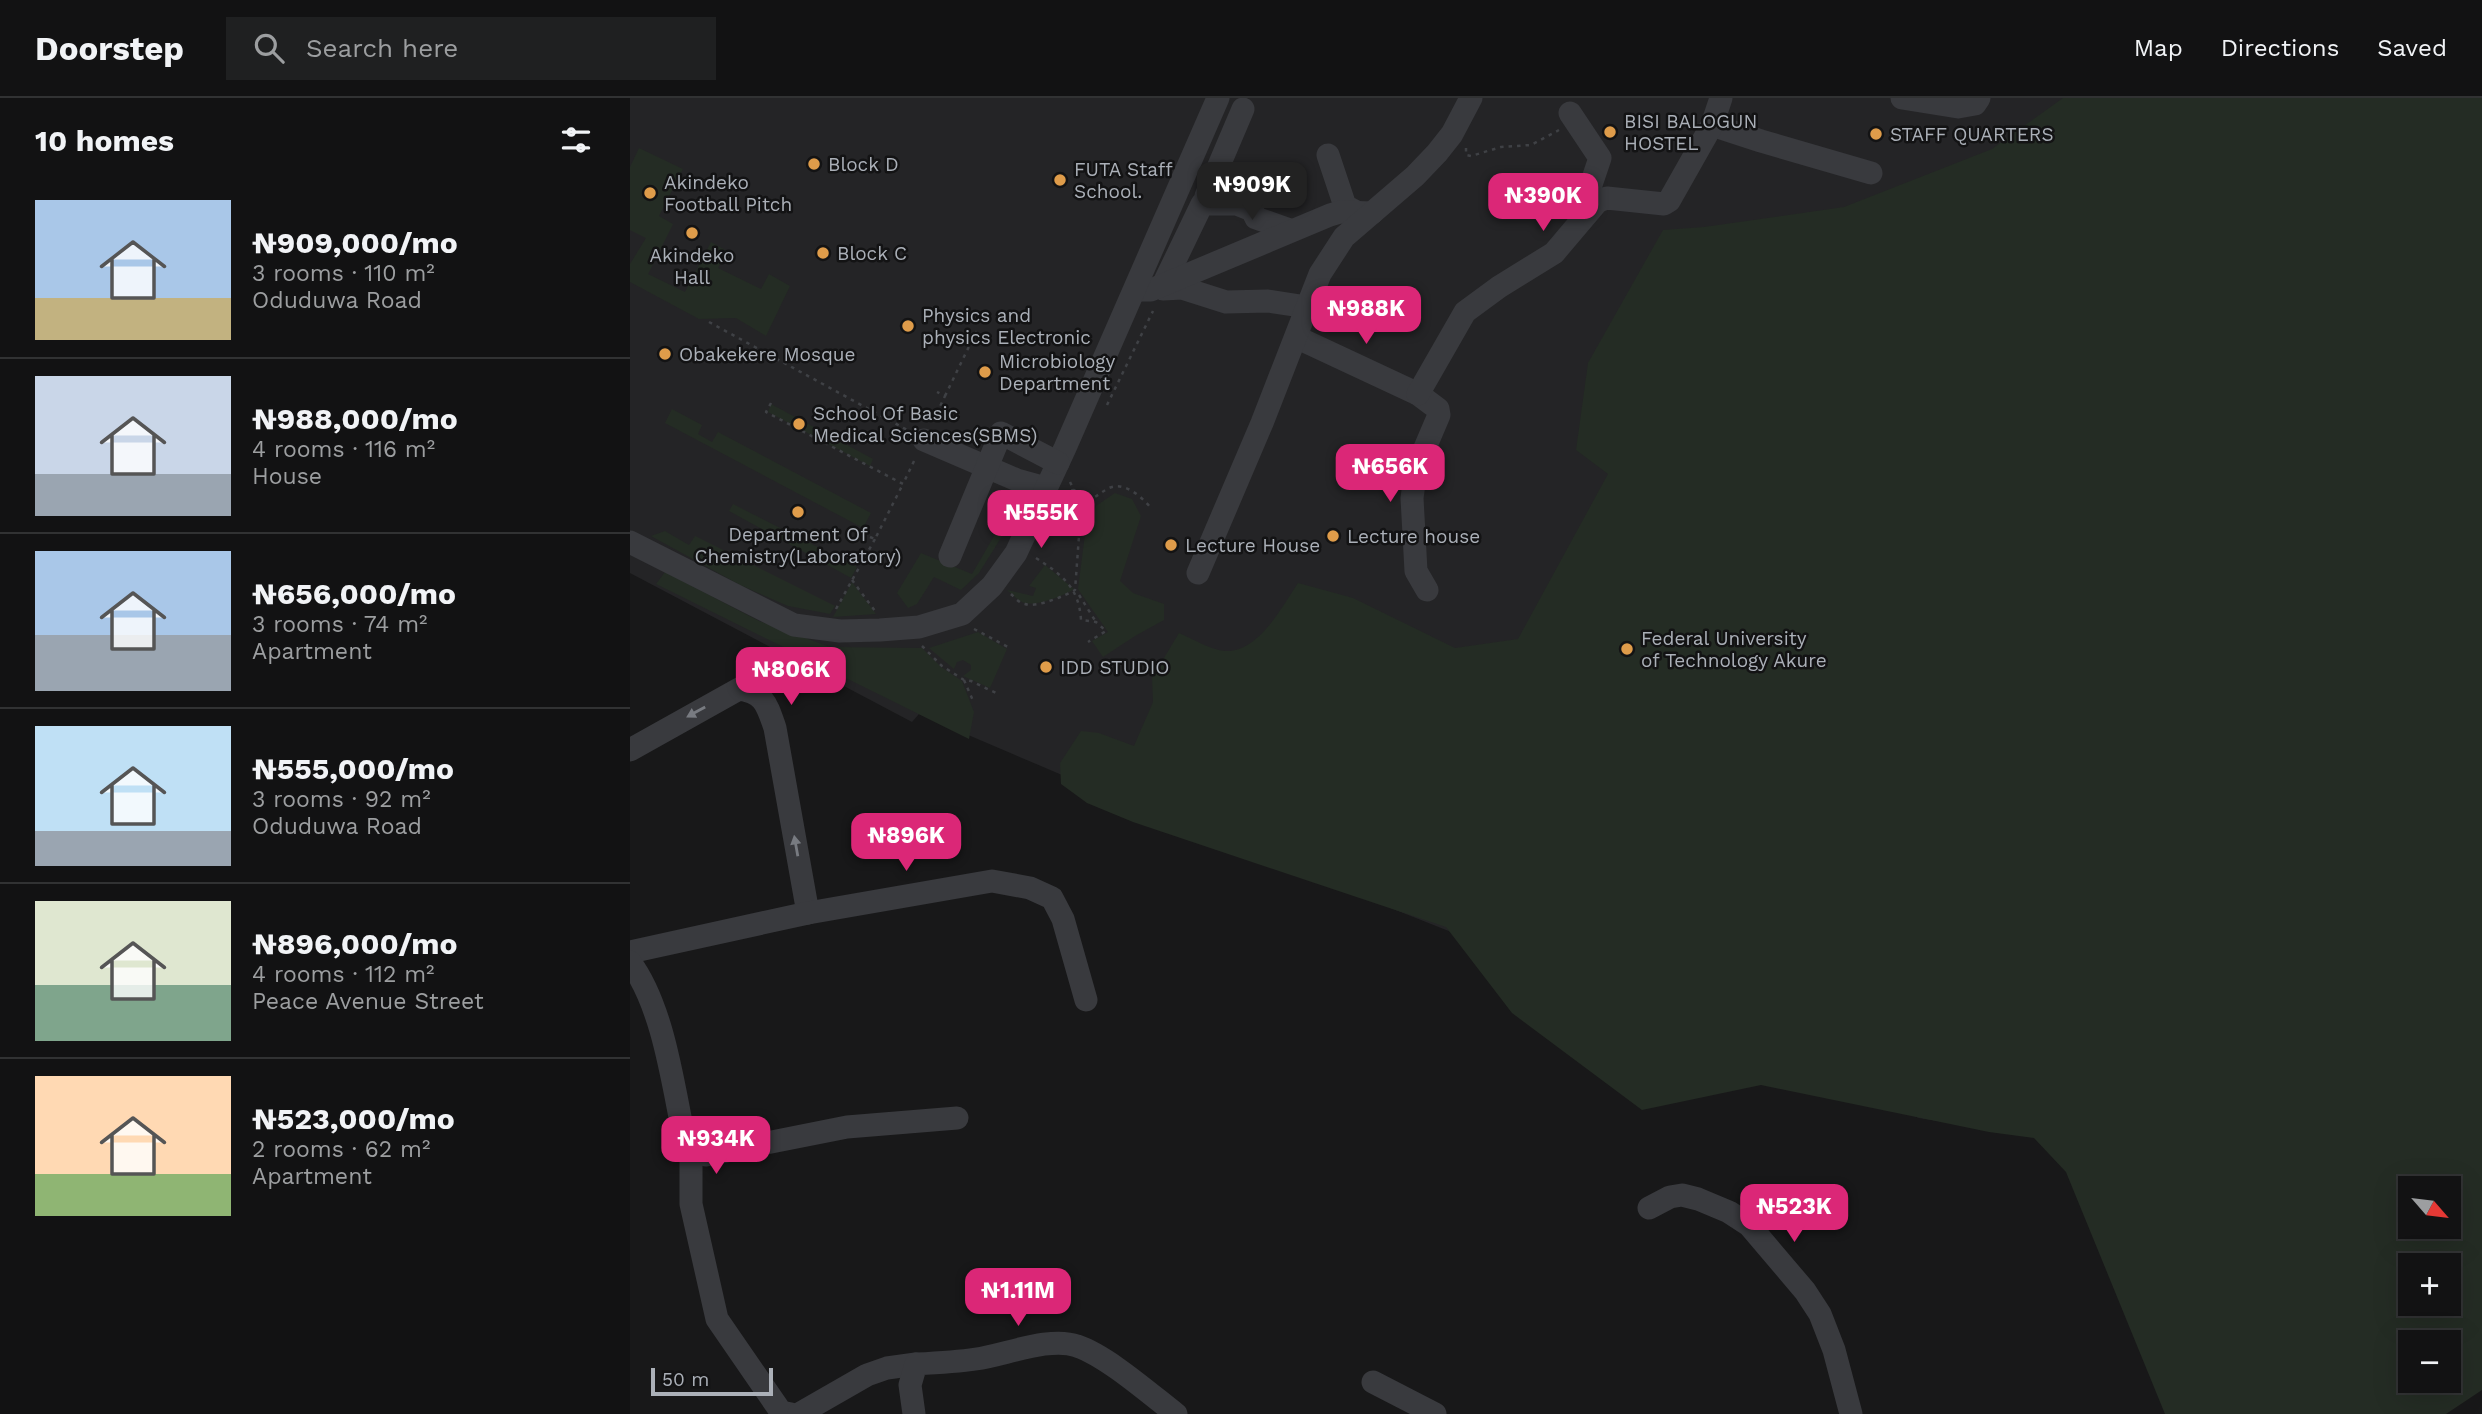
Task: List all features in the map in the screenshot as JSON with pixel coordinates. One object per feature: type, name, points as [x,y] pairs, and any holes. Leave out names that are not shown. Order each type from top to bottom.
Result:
[{"type":"street","points":[[1151,292],[1177,187],[1218,98]]},
{"type":"street","points":[[1198,573],[1262,423],[1320,274],[1344,237],[1365,213],[1437,153],[1452,134],[1471,98]]},
{"type":"street","points":[[1418,394],[1465,313],[1499,287],[1554,253],[1593,207],[1606,198],[1664,204],[1670,201],[1712,125],[1721,98]]},
{"type":"street","points":[[1902,98],[1958,107],[1975,104],[1979,98]]},
{"type":"street","points":[[1243,109],[1206,196],[1224,197],[1251,210],[1256,218],[1290,230]]},
{"type":"street","points":[[1570,113],[1600,158],[1577,227]]},
{"type":"street","points":[[1712,125],[1871,173]]},
{"type":"street","points":[[1328,155],[1345,206],[1365,213]]},
{"type":"street","points":[[630,542],[794,625],[839,631],[880,630],[919,627],[962,614],[992,586],[1016,553],[1046,488],[1062,468],[1151,292],[1202,204],[1237,204]]},
{"type":"street","points":[[1151,292],[1330,215],[1365,213]]},
{"type":"street","points":[[1151,292],[1182,288],[1226,302],[1268,301],[1307,307]]},
{"type":"street","points":[[1296,337],[1418,394],[1438,408],[1439,415],[1416,469],[1412,498],[1416,571],[1427,590]]},
{"type":"street","points":[[950,556],[1001,433],[1062,468]]},
{"type":"street","points":[[924,440],[1017,480],[1046,488]]},
{"type":"street","points":[[630,750],[738,689],[753,691],[766,702],[775,728],[808,914]]},
{"type":"street","points":[[630,952],[808,914],[992,881],[1030,888],[1052,898],[1063,919],[1086,1000]]},
{"type":"street","points":[[630,962],[642,980],[664,1040],[685,1142],[691,1148],[706,1155],[847,1127],[957,1118]]},
{"type":"street","points":[[691,1148],[691,1204],[718,1319],[781,1412],[791,1414]]},
{"type":"street","points":[[1649,1208],[1671,1197],[1682,1195],[1729,1212],[1749,1225],[1805,1291],[1820,1314],[1834,1350],[1851,1414]]},
{"type":"street","points":[[799,1414],[867,1375],[887,1368],[977,1359],[1046,1345],[1076,1345],[1125,1375],[1176,1414]]},
{"type":"street","points":[[914,1414],[910,1385],[916,1364]]},
{"type":"street","points":[[1373,1382],[1435,1414]]},
{"type":"path","points":[[1466,142],[1466,155],[1471,156],[1501,147],[1531,145],[1560,129],[1570,113]]},
{"type":"path","points":[[1101,416],[1151,292]]},
{"type":"path","points":[[709,322],[924,440]]},
{"type":"path","points":[[834,612],[903,484],[976,332],[980,334]]},
{"type":"path","points":[[937,392],[945,396]]},
{"type":"path","points":[[771,403],[765,413],[903,484]]},
{"type":"path","points":[[1062,468],[1074,491],[1079,536],[1075,590],[1081,620],[1096,622]]},
{"type":"path","points":[[1074,491],[1088,500],[1099,496],[1108,488],[1124,488],[1136,492],[1150,507]]},
{"type":"path","points":[[870,537],[875,539]]},
{"type":"path","points":[[1030,554],[1046,564],[1075,590],[1096,622],[1106,631],[1088,642]]},
{"type":"path","points":[[852,580],[878,615],[866,616]]},
{"type":"path","points":[[1006,590],[1021,603],[1029,606],[1075,590]]},
{"type":"path","points":[[962,614],[975,630],[1008,647]]},
{"type":"path","points":[[922,646],[942,666],[964,680],[996,694]]},
{"type":"path","points":[[964,680],[974,703]]},
{"type":"shaded area","name":"Federal University of Technology Akure","points":[[630,98],[2482,98],[2482,1327],[2461,1313],[2461,1253],[2398,1253],[2398,1261],[2033,1136],[1919,1118],[1144,810],[919,714],[912,722],[630,573]]},
{"type":"shaded area","name":"Federal University of Technology Akure","points":[[2063,98],[2482,98],[2482,1390],[2446,1414],[2165,1414],[2066,1172],[2034,1138],[1989,1132],[1761,1085],[1642,1110],[1512,1013],[1446,927],[1133,822],[1087,803],[1061,784],[1060,763],[1081,731],[1099,733],[1134,746],[1153,702],[1152,678],[1179,633],[1214,649],[1237,650],[1248,645],[1268,627],[1298,583],[1353,598],[1455,648],[1518,639],[1608,474],[1576,450],[1588,363],[1663,230],[1704,227],[1844,207],[1992,149]]},
{"type":"shaded area","points":[[639,148],[683,169],[659,216],[673,224],[648,274],[685,292],[711,242],[727,251],[718,268],[761,289],[769,274],[790,286],[766,336],[736,318],[699,319],[630,282],[630,264],[646,238],[630,230],[630,167]]},
{"type":"shaded area","points":[[771,404],[873,459],[870,466],[768,412]]},
{"type":"shaded area","points":[[672,409],[702,425],[698,434],[712,442],[718,432],[871,513],[863,528],[665,423]]},
{"type":"shaded area","points":[[1023,486],[1032,488],[979,573],[961,590],[934,577],[917,604],[908,608],[897,593],[921,553],[972,574]]},
{"type":"shaded area","points":[[1115,493],[1132,499],[1141,516],[1120,581],[1133,593],[1164,604],[1164,620],[1103,657],[1092,641],[1108,632],[1078,589],[1085,534],[1096,506]]},
{"type":"shaded area","points":[[733,504],[857,567],[851,578],[729,511]]},
{"type":"shaded area","points":[[665,531],[689,545],[695,536],[835,606],[830,614],[788,606],[740,585],[651,536]]},
{"type":"shaded area","points":[[1045,565],[1074,589],[1050,600],[1030,604],[1020,601],[1007,590],[1033,596],[1036,588],[1029,586]]},
{"type":"shaded area","points":[[665,572],[759,621],[830,647],[922,648],[941,667],[962,681],[974,712],[969,739],[656,584]]},
{"type":"shaded area","points":[[852,582],[876,614],[833,617]]},
{"type":"shaded area","points":[[978,632],[1007,649],[990,688],[963,676],[971,670],[971,665],[963,660],[957,662],[954,669],[929,648]]},
{"type":"place","name":"BISI BALOGUN HOSTEL","points":[[1610,132]]},
{"type":"place","name":"STAFF QUARTERS","points":[[1876,134]]},
{"type":"place","name":"Block D","points":[[814,164]]},
{"type":"place","name":"FUTA Staff School.","points":[[1060,180]]},
{"type":"place","name":"Akindeko Football Pitch","points":[[650,193]]},
{"type":"place","name":"Akindeko Hall","points":[[692,233]]},
{"type":"place","name":"Block C","points":[[823,253]]},
{"type":"place","name":"Physics and physics Electronic","points":[[908,326]]},
{"type":"place","name":"Obakekere Mosque","points":[[665,354]]},
{"type":"place","name":"Microbiology Department","points":[[985,372]]},
{"type":"place","name":"School Of Basic Medical Sciences(SBMS)","points":[[799,424]]},
{"type":"place","name":"Department Of Chemistry(Laboratory)","points":[[798,512]]},
{"type":"place","name":"Lecture house","points":[[1333,536]]},
{"type":"place","name":"Lecture House","points":[[1171,545]]},
{"type":"place","name":"Federal University of Technology Akure","points":[[1627,649]]},
{"type":"place","name":"IDD STUDIO","points":[[1046,667]]}]
